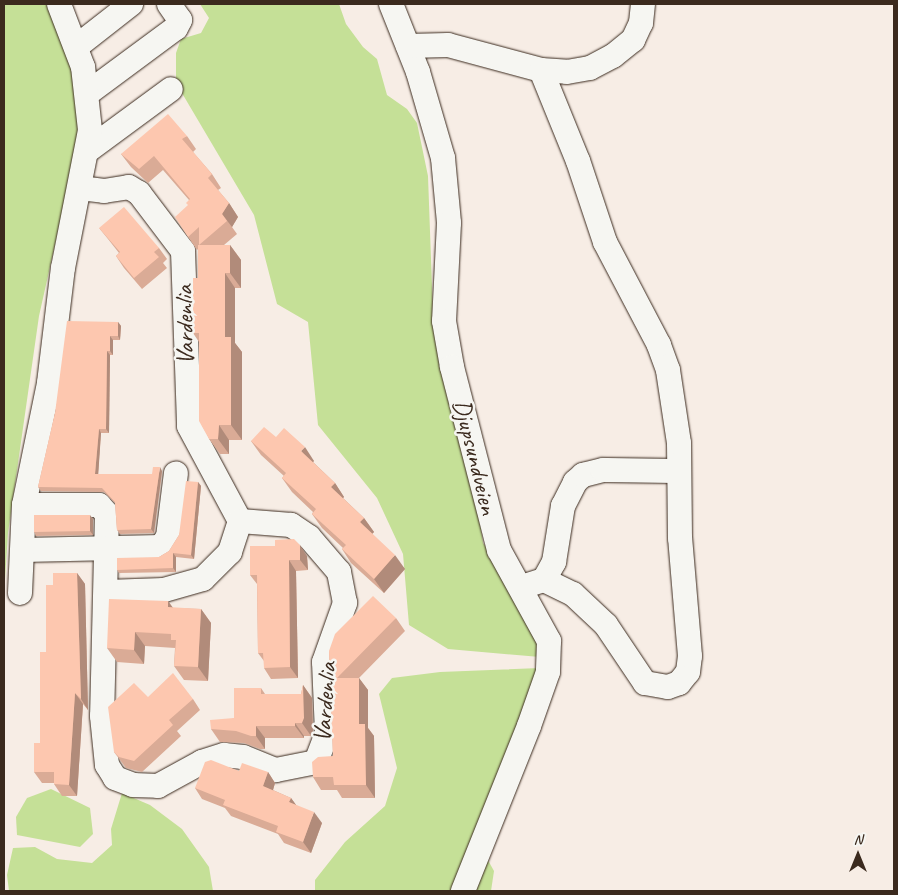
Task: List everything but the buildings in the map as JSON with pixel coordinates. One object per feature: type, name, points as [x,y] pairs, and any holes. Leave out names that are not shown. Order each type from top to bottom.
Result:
[{"type":"street","points":[[20,592],[24,505],[49,383],[58,300],[90,130],[88,93],[76,47],[59,4]]},
{"type":"street","points":[[76,47],[131,4]]},
{"type":"street","points":[[88,93],[176,28],[180,20],[169,4]]},
{"type":"street","name":"Djupsundveien","points":[[391,4],[436,126],[443,158],[449,223],[444,320],[447,345],[492,528],[499,550],[522,587],[549,641],[548,672],[463,891]]},
{"type":"street","points":[[408,46],[448,45],[541,70],[567,72],[590,68],[614,56],[633,40],[641,23],[643,4]]},
{"type":"street","points":[[522,587],[544,580],[567,590],[590,608],[606,625],[645,683],[668,687],[679,683],[688,672],[690,656],[680,538],[679,471],[674,398],[659,345],[605,242],[578,161],[541,70]]},
{"type":"street","points":[[87,152],[171,89]]},
{"type":"street","name":"Vardenlia","points":[[24,505],[99,505],[107,514],[105,548],[107,592],[102,716],[107,765],[115,778],[133,785],[158,786],[202,762],[224,754],[243,757],[276,770],[316,762],[327,733],[324,662],[345,603],[339,572],[309,537],[290,525],[240,522],[189,426],[183,250],[139,193],[129,187],[104,191],[80,188]]},
{"type":"street","points":[[544,580],[554,562],[563,506],[575,482],[583,475],[602,470],[679,471]]},
{"type":"street","points":[[23,550],[161,546],[168,537],[176,473]]},
{"type":"street","points":[[107,592],[164,590],[204,579],[230,552],[240,522]]},
{"type":"green space","points":[[4,4],[46,4],[69,48],[80,133],[39,316],[8,533],[4,595]]},
{"type":"green space","points":[[200,4],[339,4],[346,24],[363,47],[377,59],[387,95],[407,109],[417,123],[428,176],[433,314],[472,465],[483,543],[541,619],[540,657],[448,649],[409,625],[403,554],[377,498],[318,425],[308,322],[277,304],[254,215],[176,83],[176,53],[181,39],[201,33],[209,18]]},
{"type":"green space","points":[[540,668],[459,891],[315,891],[315,880],[345,842],[385,806],[397,768],[379,694],[392,678],[440,672]]},
{"type":"green space","points":[[51,789],[90,808],[93,834],[80,847],[17,835],[16,817],[27,798]]},
{"type":"green space","points":[[122,793],[150,805],[182,829],[209,867],[213,891],[9,891],[7,875],[13,848],[35,847],[57,859],[92,863],[112,845],[111,829]]},
{"type":"green space","points":[[485,855],[494,871],[491,891],[470,891]]}]
